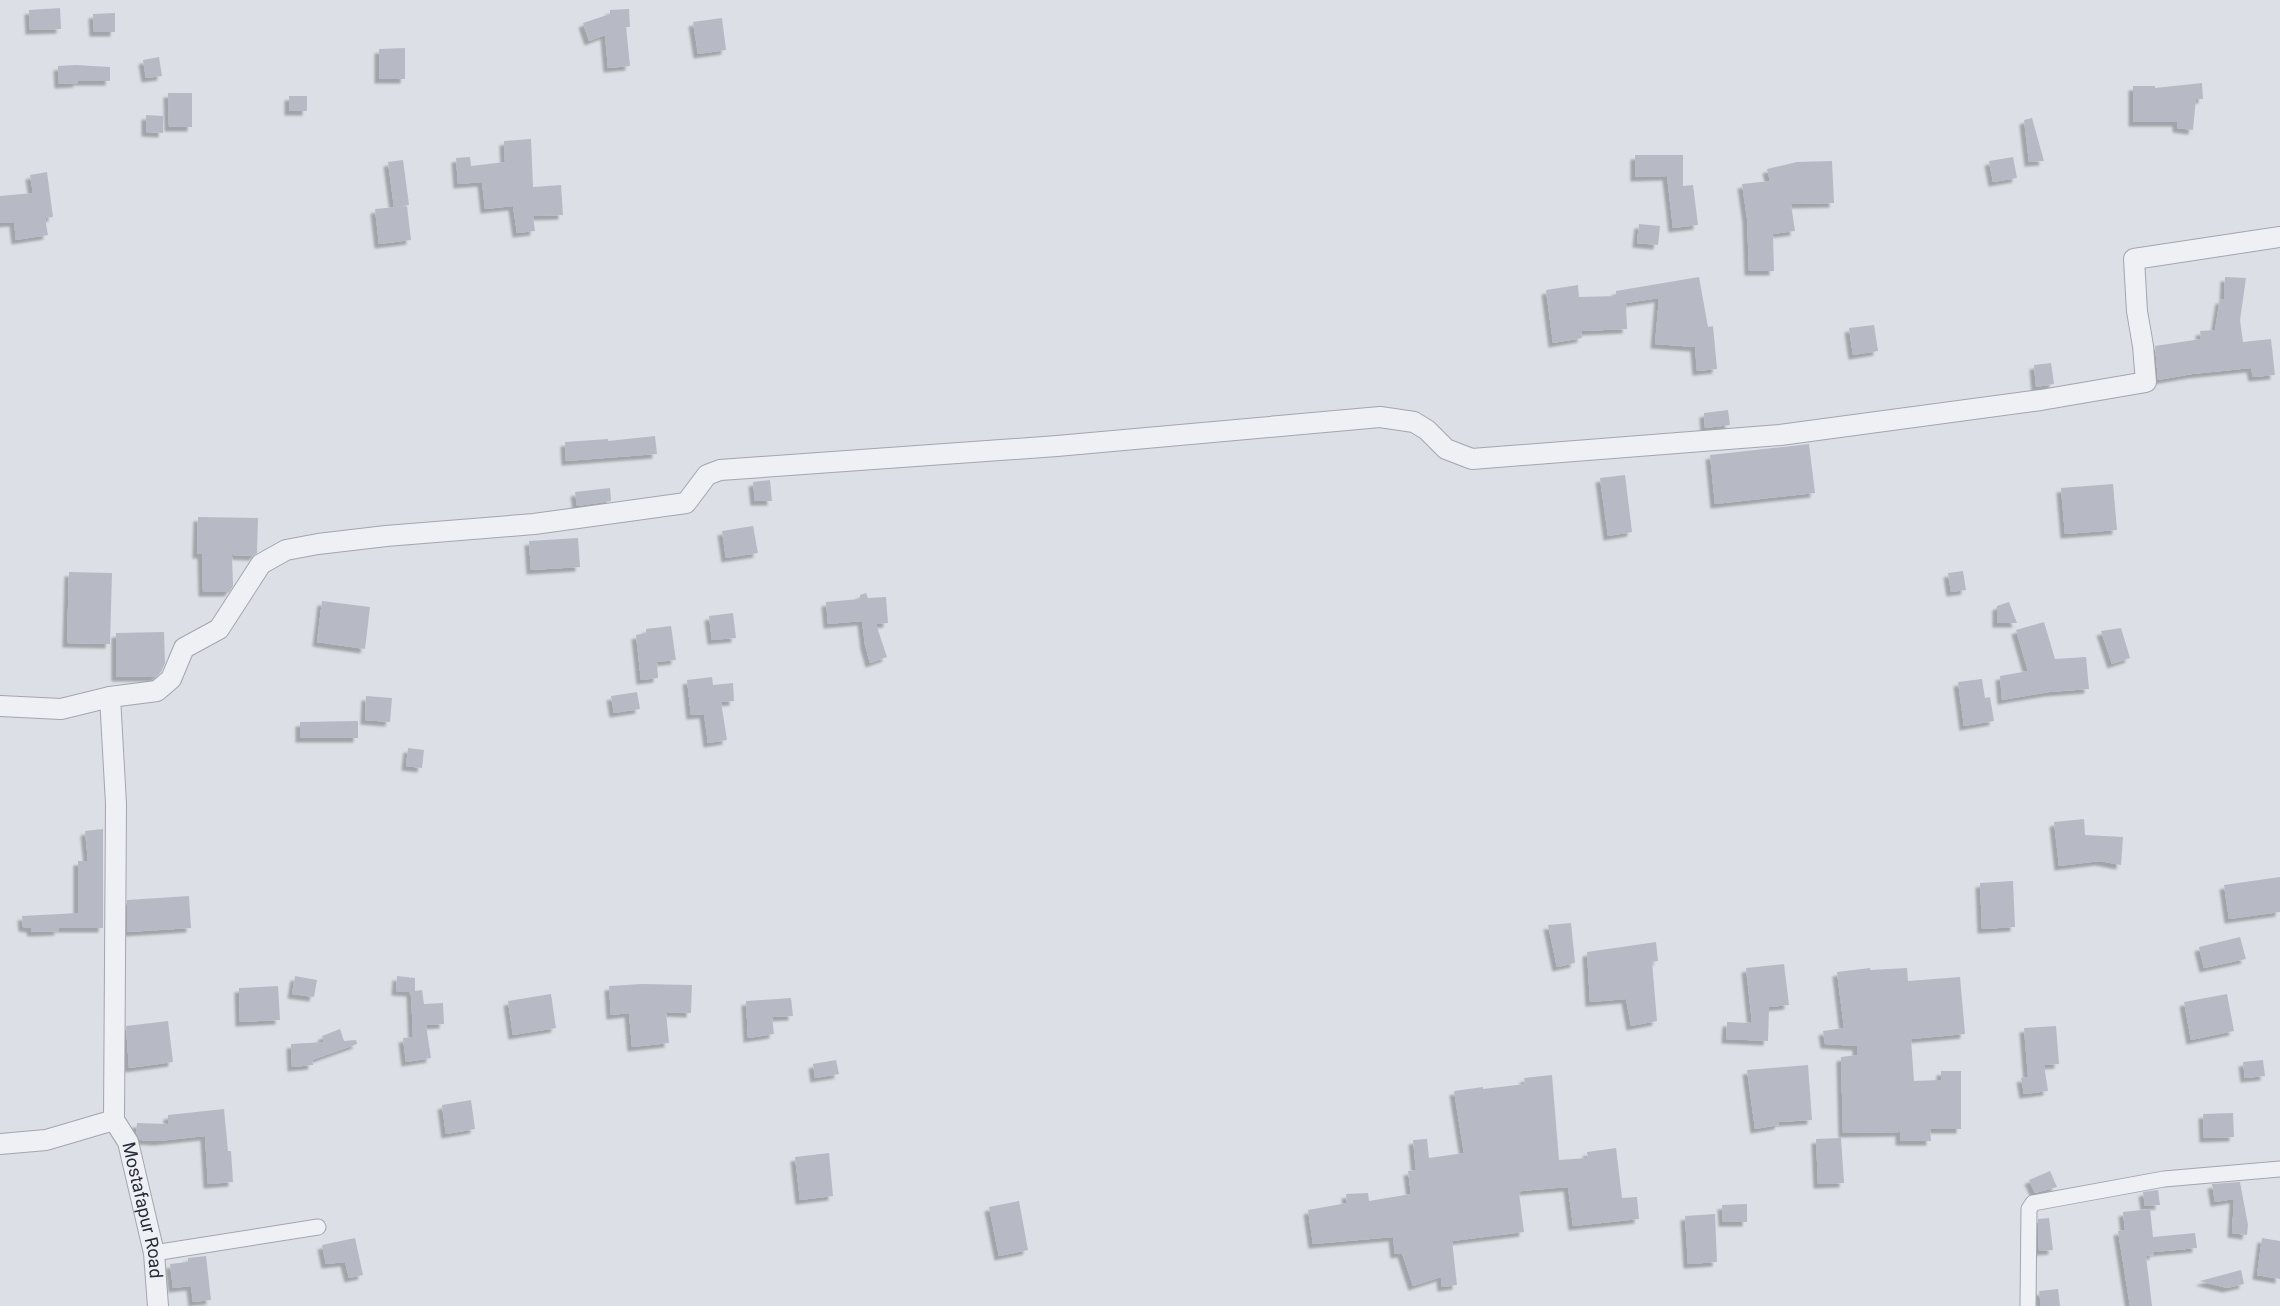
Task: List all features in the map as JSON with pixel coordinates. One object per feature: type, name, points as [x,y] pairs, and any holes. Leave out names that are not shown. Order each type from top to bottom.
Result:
[{"type":"street","points":[[0,706],[62,709],[110,698],[157,691],[171,680],[184,648],[219,629],[261,564],[286,550],[318,544],[386,536],[534,524],[686,503],[707,475],[720,470],[1058,446],[1380,417],[1414,422],[1427,430],[1446,449],[1472,460],[1780,435],[2041,400],[2146,382],[2143,346],[2137,311],[2134,259],[2280,237]]},
{"type":"street","points":[[0,1144],[46,1140],[114,1120],[116,804],[110,698]]},
{"type":"street","name":"Mostafapur Road","points":[[114,1120],[128,1142],[154,1254],[158,1306]]},
{"type":"street","points":[[2028,1306],[2029,1209],[2033,1203],[2164,1179],[2280,1169]]},
{"type":"street","points":[[154,1254],[318,1227]]},
{"type":"building","points":[[60,8],[61,29],[30,30],[29,10]]},
{"type":"building","points":[[629,9],[630,27],[626,27],[630,66],[608,68],[605,35],[589,41],[583,23],[610,14],[610,10]]},
{"type":"building","points":[[115,13],[115,32],[94,32],[93,14]]},
{"type":"building","points":[[722,18],[726,50],[698,54],[693,22]]},
{"type":"building","points":[[405,48],[405,79],[379,79],[379,49]]},
{"type":"building","points":[[159,57],[162,76],[146,78],[143,60]]},
{"type":"building","points":[[58,66],[110,67],[110,81],[77,81],[78,83],[59,84]]},
{"type":"building","points":[[2202,83],[2203,99],[2196,99],[2193,130],[2177,128],[2177,122],[2133,122],[2133,86],[2155,86],[2155,88]]},
{"type":"building","points":[[168,93],[192,93],[192,127],[169,127]]},
{"type":"building","points":[[289,96],[307,96],[307,111],[289,111]]},
{"type":"building","points":[[146,115],[163,116],[163,133],[146,132]]},
{"type":"building","points":[[2032,118],[2044,161],[2029,162],[2024,120]]},
{"type":"building","points":[[531,139],[533,187],[561,185],[563,215],[533,216],[535,231],[517,233],[513,206],[485,209],[482,182],[458,184],[456,158],[470,157],[471,166],[505,162],[504,141]]},
{"type":"building","points":[[1635,155],[1683,155],[1683,186],[1693,185],[1698,225],[1673,228],[1667,176],[1635,177]]},
{"type":"building","points":[[2013,157],[2017,178],[1993,182],[1989,161]]},
{"type":"building","points":[[403,160],[409,205],[394,207],[388,162]]},
{"type":"building","points":[[1832,161],[1834,203],[1791,204],[1795,231],[1773,234],[1774,271],[1749,271],[1747,218],[1742,184],[1770,181],[1767,169],[1797,162]]},
{"type":"building","points":[[47,172],[53,217],[45,218],[48,235],[16,240],[14,222],[0,223],[0,196],[33,193],[30,175]]},
{"type":"building","points":[[407,206],[411,240],[379,244],[375,209]]},
{"type":"building","points":[[1639,224],[1660,226],[1658,245],[1637,243]]},
{"type":"building","points":[[1699,277],[1708,327],[1713,326],[1717,369],[1697,371],[1695,347],[1655,344],[1659,298],[1626,303],[1627,329],[1581,331],[1582,338],[1553,343],[1546,290],[1578,285],[1579,297],[1616,296],[1616,291]]},
{"type":"building","points":[[2225,277],[2246,278],[2240,320],[2243,342],[2271,339],[2275,375],[2253,377],[2251,368],[2192,374],[2158,380],[2155,346],[2201,339],[2200,331],[2215,330],[2220,299],[2224,300]]},
{"type":"building","points":[[1874,325],[1878,351],[1853,355],[1849,328]]},
{"type":"building","points":[[2051,363],[2054,384],[2036,387],[2034,365]]},
{"type":"building","points":[[1728,410],[1730,425],[1705,428],[1704,413]]},
{"type":"building","points":[[655,436],[657,454],[566,461],[565,442],[608,439],[608,441]]},
{"type":"building","points":[[1809,444],[1815,493],[1715,504],[1710,455]]},
{"type":"building","points":[[1625,475],[1632,532],[1608,536],[1600,478]]},
{"type":"building","points":[[770,480],[772,501],[755,501],[753,482]]},
{"type":"building","points":[[2113,484],[2117,530],[2065,534],[2061,488]]},
{"type":"building","points":[[610,488],[611,501],[577,506],[575,492]]},
{"type":"building","points":[[198,517],[258,518],[257,553],[253,556],[232,555],[233,586],[229,592],[203,592],[202,554],[197,554]]},
{"type":"building","points":[[753,526],[758,553],[726,558],[722,531]]},
{"type":"building","points":[[578,538],[580,567],[531,570],[529,541]]},
{"type":"building","points":[[1963,571],[1966,590],[1951,592],[1948,573]]},
{"type":"building","points":[[69,572],[112,573],[110,644],[67,643]]},
{"type":"building","points":[[866,593],[868,598],[886,597],[888,623],[876,624],[887,657],[870,663],[865,645],[862,621],[828,624],[826,602],[860,599],[860,595]]},
{"type":"building","points":[[322,601],[370,607],[365,649],[317,642]]},
{"type":"building","points":[[2009,602],[2017,623],[1997,623],[1997,606]]},
{"type":"building","points":[[733,613],[736,638],[712,640],[709,616]]},
{"type":"building","points":[[2044,622],[2055,659],[2086,657],[2089,689],[2049,692],[2002,700],[2000,676],[2028,671],[2016,630]]},
{"type":"building","points":[[671,626],[676,660],[657,662],[658,678],[641,680],[636,635],[646,633],[646,629]]},
{"type":"building","points":[[2121,628],[2130,658],[2112,664],[2101,631]]},
{"type":"building","points":[[164,632],[165,663],[161,672],[156,677],[116,677],[116,633]]},
{"type":"building","points":[[712,677],[713,685],[733,683],[734,701],[721,702],[727,740],[708,743],[704,714],[691,715],[687,680]]},
{"type":"building","points":[[1982,679],[1985,698],[1990,697],[1994,721],[1964,726],[1958,682]]},
{"type":"building","points":[[637,692],[640,709],[614,713],[611,696]]},
{"type":"building","points":[[366,696],[392,698],[390,722],[365,720]]},
{"type":"building","points":[[358,721],[358,738],[300,738],[300,722]]},
{"type":"building","points":[[408,748],[424,750],[422,768],[406,766]]},
{"type":"building","points":[[2084,819],[2085,835],[2123,837],[2121,865],[2100,861],[2059,866],[2054,822]]},
{"type":"building","points":[[103,829],[103,928],[58,928],[59,931],[32,932],[31,928],[23,927],[22,916],[78,913],[78,861],[88,861],[85,831]]},
{"type":"building","points":[[2280,877],[2280,912],[2229,919],[2224,885]]},
{"type":"building","points":[[2013,881],[2015,927],[1982,929],[1980,883]]},
{"type":"building","points":[[189,896],[191,928],[127,932],[127,900]]},
{"type":"building","points":[[1571,923],[1575,963],[1557,967],[1548,925]]},
{"type":"building","points":[[2240,937],[2246,959],[2204,968],[2199,947]]},
{"type":"building","points":[[1656,942],[1658,961],[1652,962],[1657,1021],[1631,1026],[1626,999],[1590,1002],[1587,952]]},
{"type":"building","points":[[1784,964],[1789,1005],[1769,1007],[1768,1041],[1726,1039],[1727,1022],[1752,1023],[1746,968]]},
{"type":"building","points":[[1870,968],[1870,970],[1907,968],[1908,981],[1960,977],[1965,1034],[1911,1039],[1914,1081],[1941,1080],[1941,1071],[1961,1071],[1961,1129],[1930,1129],[1931,1141],[1900,1141],[1900,1132],[1843,1133],[1841,1057],[1857,1055],[1857,1046],[1825,1044],[1823,1031],[1844,1028],[1837,972]]},
{"type":"building","points":[[295,976],[317,980],[314,997],[292,994]]},
{"type":"building","points":[[397,976],[415,978],[415,991],[422,990],[424,1004],[443,1003],[444,1024],[426,1025],[431,1058],[406,1062],[403,1038],[413,1037],[411,992],[396,991]]},
{"type":"building","points":[[642,984],[692,985],[691,1013],[666,1012],[669,1043],[632,1047],[629,1013],[611,1015],[609,986]]},
{"type":"building","points":[[278,986],[280,1020],[240,1022],[239,988]]},
{"type":"building","points":[[551,994],[556,1028],[513,1035],[508,1001]]},
{"type":"building","points":[[2227,994],[2234,1031],[2191,1040],[2184,1002]]},
{"type":"building","points":[[791,998],[793,1016],[772,1017],[774,1034],[748,1038],[746,1001]]},
{"type":"building","points":[[168,1021],[173,1062],[129,1068],[126,1026]]},
{"type":"building","points":[[2056,1026],[2059,1064],[2044,1065],[2048,1091],[2024,1094],[2021,1078],[2028,1077],[2024,1028]]},
{"type":"building","points":[[340,1029],[344,1041],[356,1040],[357,1044],[312,1060],[313,1065],[292,1067],[291,1044],[324,1042],[322,1036]]},
{"type":"building","points":[[836,1060],[839,1074],[815,1078],[813,1064]]},
{"type":"building","points":[[2263,1060],[2265,1076],[2245,1078],[2243,1062]]},
{"type":"building","points":[[1808,1065],[1812,1120],[1779,1122],[1779,1125],[1755,1129],[1747,1070]]},
{"type":"building","points":[[1552,1075],[1559,1160],[1588,1158],[1587,1152],[1616,1148],[1622,1198],[1637,1197],[1639,1219],[1573,1226],[1568,1187],[1522,1191],[1519,1193],[1524,1232],[1452,1241],[1457,1285],[1442,1287],[1441,1277],[1413,1286],[1402,1253],[1395,1254],[1393,1237],[1313,1244],[1308,1210],[1347,1203],[1346,1194],[1368,1193],[1369,1201],[1411,1194],[1408,1171],[1416,1170],[1413,1140],[1427,1139],[1429,1158],[1464,1153],[1454,1091],[1525,1084],[1524,1078]]},
{"type":"building","points":[[471,1100],[475,1129],[446,1134],[442,1105]]},
{"type":"building","points":[[224,1109],[228,1151],[231,1151],[233,1182],[208,1184],[205,1136],[158,1141],[140,1140],[136,1133],[137,1123],[168,1124],[168,1115]]},
{"type":"building","points":[[2233,1113],[2234,1137],[2204,1138],[2203,1114]]},
{"type":"building","points":[[1841,1138],[1844,1183],[1818,1184],[1816,1139]]},
{"type":"building","points":[[829,1153],[833,1196],[800,1200],[795,1157]]},
{"type":"building","points":[[2050,1171],[2057,1187],[2035,1193],[2029,1180]]},
{"type":"building","points":[[2240,1182],[2248,1225],[2247,1235],[2232,1233],[2234,1199],[2215,1202],[2212,1184]]},
{"type":"building","points":[[2158,1190],[2160,1205],[2145,1206],[2143,1192]]},
{"type":"building","points":[[1019,1201],[1028,1250],[999,1256],[989,1207]]},
{"type":"building","points":[[1747,1204],[1747,1222],[1723,1222],[1722,1205]]},
{"type":"building","points":[[2150,1209],[2153,1237],[2195,1233],[2197,1248],[2154,1252],[2154,1255],[2146,1256],[2152,1306],[2130,1306],[2118,1231],[2125,1230],[2123,1212]]},
{"type":"building","points":[[1715,1214],[1717,1262],[1688,1264],[1685,1216]]},
{"type":"building","points":[[2049,1218],[2053,1250],[2039,1251],[2038,1219]]},
{"type":"building","points":[[355,1238],[363,1275],[349,1278],[345,1262],[326,1264],[322,1245]]},
{"type":"building","points":[[2262,1238],[2280,1241],[2280,1279],[2257,1275]]},
{"type":"building","points":[[206,1256],[211,1300],[193,1302],[191,1286],[173,1288],[170,1264],[188,1262],[188,1258]]},
{"type":"building","points":[[2241,1270],[2244,1284],[2227,1288],[2200,1281]]},
{"type":"building","points":[[2058,1289],[2060,1306],[2041,1306],[2039,1291]]}]
